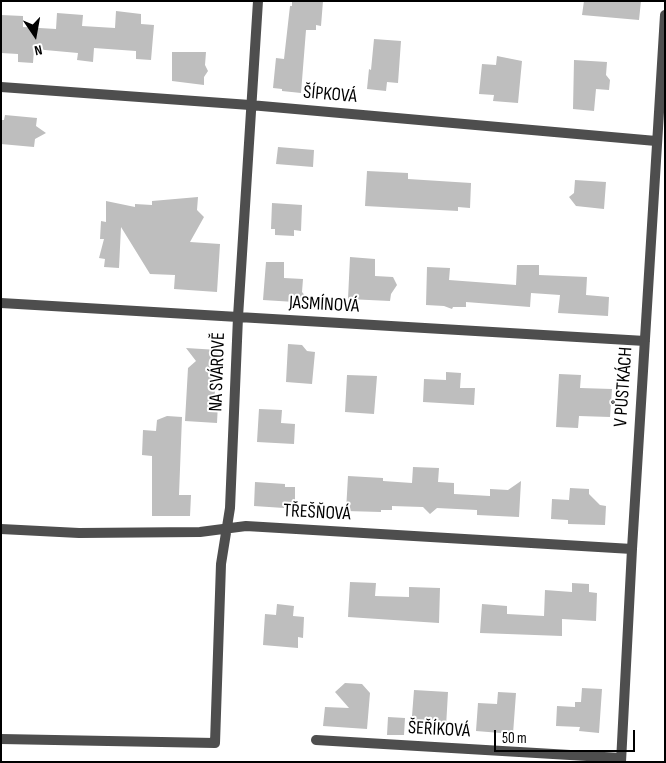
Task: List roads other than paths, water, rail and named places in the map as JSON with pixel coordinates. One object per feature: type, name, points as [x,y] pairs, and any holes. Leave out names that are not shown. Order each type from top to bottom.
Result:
[{"type":"street","name":"NA SVÁROVĚ","points":[[1,739],[216,743],[221,564],[230,508],[238,317],[258,1]]},
{"type":"street","name":"V PŮSTKÁCH","points":[[621,760],[644,341],[665,15]]},
{"type":"street","name":"ŠÍPKOVÁ","points":[[1,87],[250,105],[656,141]]},
{"type":"street","name":"JASMÍNOVÁ","points":[[1,303],[644,341]]},
{"type":"street","name":"TŘEŠŇOVÁ","points":[[1,529],[79,533],[226,530],[246,526],[632,549]]},
{"type":"street","name":"ŠEŘÍKOVÁ","points":[[316,740],[621,760]]}]
